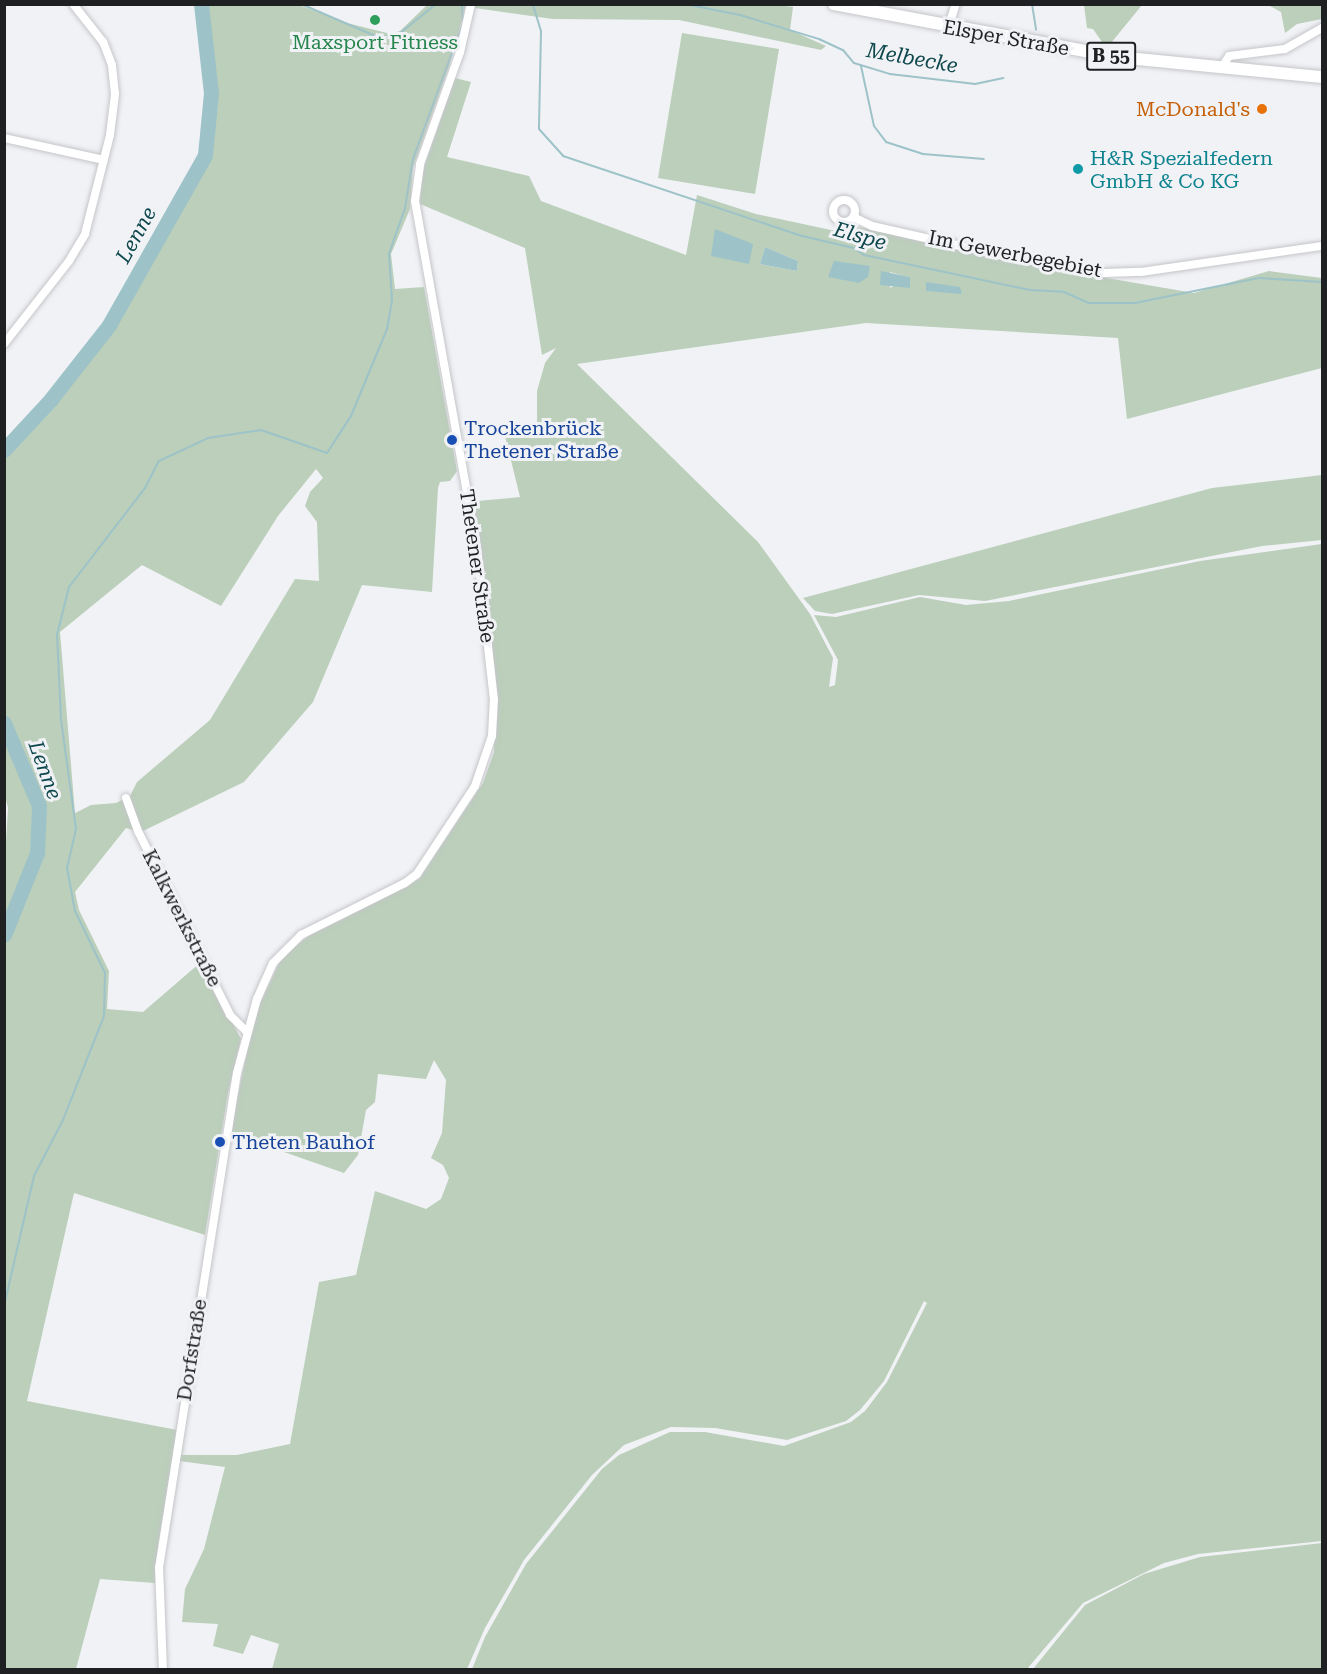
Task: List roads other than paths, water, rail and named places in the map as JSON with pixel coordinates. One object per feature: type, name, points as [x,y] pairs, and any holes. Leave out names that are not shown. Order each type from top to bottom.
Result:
[{"type":"main road","name":"Elsper Straße","points":[[834,4],[948,28],[1117,57],[1323,77]]},
{"type":"street","points":[[4,344],[81,241],[90,220],[104,160],[115,94],[112,65],[103,42],[73,4]]},
{"type":"street","points":[[948,28],[956,4]]},
{"type":"street","name":"Thetener Straße","points":[[247,1032],[257,999],[280,953],[317,925],[405,883],[427,862],[475,786],[492,736],[494,700],[477,549],[415,201],[420,164],[460,51],[471,7]]},
{"type":"street","points":[[1221,68],[1229,56],[1285,49],[1323,28]]},
{"type":"street","points":[[4,138],[104,160]]},
{"type":"street","name":"Im Gewerbegebiet","points":[[853,217],[872,226],[987,252],[1104,273],[1141,272],[1323,246]]},
{"type":"street","name":"Kalkwerkstraße","points":[[126,798],[139,832],[230,1015],[247,1032]]},
{"type":"street","name":"Dorfstraße","points":[[163,1670],[159,1568],[206,1255],[247,1032]]},
{"type":"water","points":[[715,229],[753,244],[749,264],[711,256]]},
{"type":"water","points":[[765,247],[798,261],[797,271],[760,264]]},
{"type":"water","points":[[834,261],[870,266],[868,277],[859,283],[828,277]]},
{"type":"water","points":[[881,271],[910,277],[910,288],[880,285]]},
{"type":"water","points":[[926,282],[960,287],[962,294],[926,291]]},
{"type":"waterway","name":"Lenne","points":[[4,450],[51,399],[109,325],[205,155],[211,93],[201,4]]},
{"type":"waterway","name":"Elspe","points":[[301,4],[380,38],[399,34],[436,4]]},
{"type":"waterway","points":[[4,1306],[34,1176],[63,1120],[104,1016],[105,973],[75,911],[67,868],[76,829],[61,719],[57,635],[69,587],[145,488],[159,461],[208,438],[261,430],[327,453],[351,416],[387,329],[392,300],[389,254],[405,208],[413,159],[463,23],[462,4]]},
{"type":"waterway","name":"Elspe","points":[[526,4],[533,5],[541,31],[539,129],[563,156],[802,236],[854,248],[864,255],[1030,290],[1064,292],[1089,303],[1135,303],[1259,278],[1322,282]]},
{"type":"waterway","name":"Melbecke","points":[[685,4],[740,15],[819,39],[843,50],[854,63],[890,74],[975,84],[1003,78]]},
{"type":"waterway","name":"Melbecke","points":[[1032,4],[1036,30]]},
{"type":"waterway","points":[[861,66],[874,126],[886,142],[923,154],[984,159]]},
{"type":"waterway","name":"Lenne","points":[[4,723],[39,806],[37,853],[4,935]]},
{"type":"place","name":"Maxsport Fitness","points":[[375,20]]},
{"type":"place","name":"McDonald's","points":[[1262,109]]},
{"type":"place","name":"H&R Spezialfedern GmbH & Co KG","points":[[1078,169]]},
{"type":"place","name":"Trockenbrück Thetener Straße","points":[[452,440]]},
{"type":"place","name":"Theten Bauhof","points":[[220,1142]]}]
